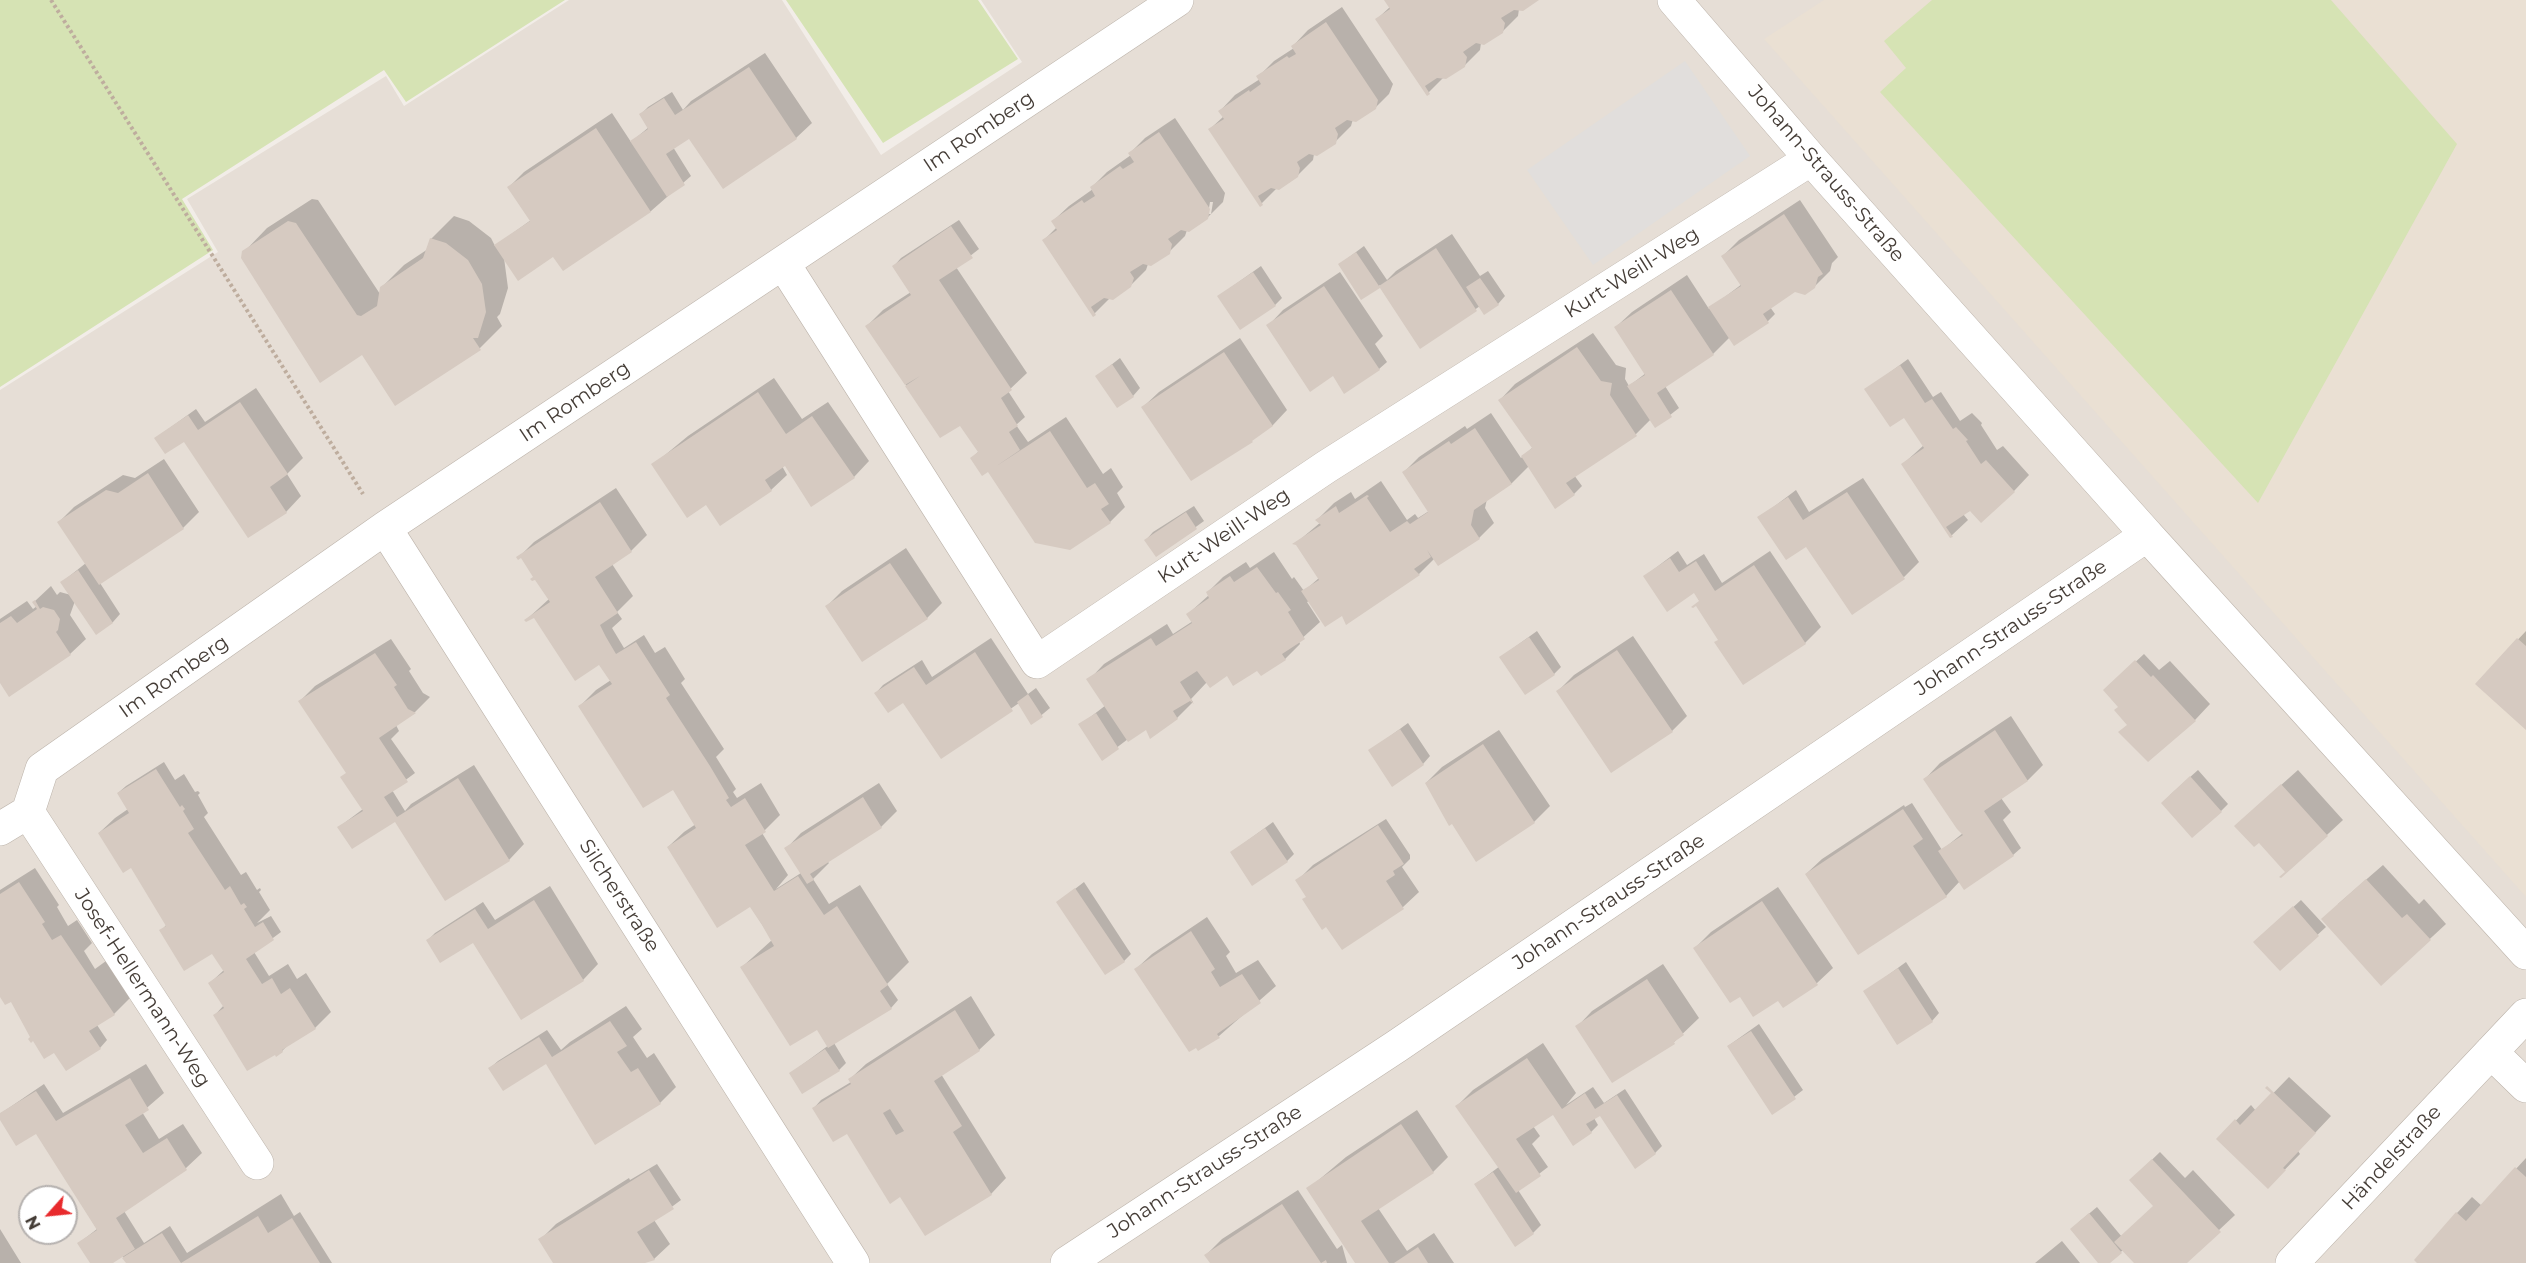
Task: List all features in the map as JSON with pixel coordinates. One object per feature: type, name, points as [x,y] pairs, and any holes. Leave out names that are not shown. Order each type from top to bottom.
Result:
[{"type":"street","name":"Im Romberg","points":[[28,812],[42,769],[385,528],[1177,0]]},
{"type":"street","name":"Johann-Strauss-Straße","points":[[1674,0],[1811,159],[2526,953]]},
{"type":"street","name":"Kurt-Weill-Weg","points":[[783,263],[1037,662],[1326,468],[1811,159]]},
{"type":"street","name":"Silcherstraße","points":[[385,528],[853,1263]]},
{"type":"street","name":"Johann-Strauss-Straße","points":[[1067,1263],[1397,1046],[2148,535]]},
{"type":"street","points":[[0,829],[28,812]]},
{"type":"street","name":"Josef-Hellermann-Weg","points":[[28,812],[257,1163]]},
{"type":"street","name":"Händelstraße","points":[[2292,1263],[2526,1015]]},
{"type":"street","points":[[2491,1052],[2526,1086]]},
{"type":"path","points":[[51,0],[385,528]]},
{"type":"shaded area","points":[[569,0],[782,0],[881,155],[1022,62],[981,0],[2526,0],[2526,1263],[0,1263],[0,390],[218,252],[187,199],[386,76],[404,106]]},
{"type":"shaded area","points":[[1824,0],[2526,0],[2526,897],[1764,39]]},
{"type":"shaded area","points":[[1685,61],[1750,156],[1593,265],[1527,170]]},
{"type":"green space","points":[[0,0],[565,0],[406,102],[384,70],[182,199],[213,250],[0,387]]},
{"type":"green space","points":[[786,0],[978,0],[1018,59],[883,143]]},
{"type":"green space","points":[[1932,0],[2331,0],[2457,144],[2258,503],[1880,92],[1906,68],[1884,41]]},
{"type":"building","points":[[1384,0],[1539,0],[1523,11],[1514,10],[1501,18],[1505,23],[1503,33],[1484,45],[1476,43],[1463,52],[1467,57],[1465,67],[1446,79],[1437,78],[1425,86],[1430,94],[1427,96],[1375,19],[1390,9]]},
{"type":"building","points":[[1326,22],[1378,100],[1376,109],[1356,122],[1347,120],[1335,128],[1338,134],[1336,144],[1317,156],[1309,154],[1297,162],[1300,168],[1298,177],[1279,190],[1271,188],[1258,196],[1263,205],[1260,207],[1208,129],[1224,119],[1218,111],[1261,84],[1256,76],[1287,56],[1289,58],[1296,54],[1291,46]]},
{"type":"building","points":[[749,67],[797,139],[723,189],[689,139],[666,154],[685,185],[667,197],[630,141],[648,129],[639,114],[664,98],[675,115]]},
{"type":"building","points":[[596,128],[651,212],[563,271],[553,257],[518,281],[494,245],[530,221],[507,187]]},
{"type":"building","points":[[1159,132],[1210,209],[1208,219],[1189,232],[1181,230],[1168,239],[1172,244],[1170,254],[1151,266],[1143,264],[1130,272],[1134,278],[1131,287],[1113,300],[1104,298],[1091,307],[1096,315],[1093,317],[1042,240],[1057,230],[1051,221],[1082,200],[1084,203],[1095,196],[1090,187],[1120,166],[1123,169],[1134,162],[1128,153]]},
{"type":"building","points":[[1784,214],[1823,274],[1818,277],[1815,288],[1805,295],[1795,292],[1763,314],[1769,323],[1734,346],[1708,307],[1741,286],[1721,256]]},
{"type":"building","points":[[288,221],[296,223],[357,315],[361,316],[377,306],[380,287],[423,258],[430,238],[446,243],[468,260],[482,284],[486,312],[478,338],[473,338],[481,350],[395,406],[362,355],[320,383],[241,258],[242,251]]},
{"type":"building","points":[[951,226],[973,258],[939,280],[1012,390],[1001,398],[1018,426],[1009,432],[1020,450],[995,467],[1050,431],[1087,488],[1095,483],[1109,504],[1101,509],[1111,523],[1070,550],[1035,543],[988,472],[982,476],[970,458],[978,452],[960,426],[940,438],[905,386],[920,376],[905,385],[865,326],[911,295],[892,266]]},
{"type":"building","points":[[1436,248],[1477,311],[1420,349],[1380,288],[1361,300],[1338,264],[1356,252],[1379,286]]},
{"type":"building","points":[[1253,272],[1276,306],[1240,330],[1217,296]]},
{"type":"building","points":[[1480,278],[1499,305],[1484,315],[1466,287]]},
{"type":"building","points":[[1324,286],[1380,370],[1344,394],[1333,376],[1310,392],[1266,325]]},
{"type":"building","points":[[1671,290],[1714,355],[1657,393],[1672,417],[1655,428],[1627,386],[1645,375],[1614,327]]},
{"type":"building","points":[[1577,347],[1601,381],[1612,383],[1610,395],[1637,436],[1566,483],[1575,495],[1555,509],[1521,456],[1532,448],[1498,400]]},
{"type":"building","points":[[1224,352],[1273,426],[1253,442],[1191,481],[1141,407]]},
{"type":"building","points":[[1112,364],[1134,397],[1117,408],[1095,376]]},
{"type":"building","points":[[1900,365],[1925,403],[1932,399],[1953,429],[1956,427],[1968,440],[1966,441],[1981,464],[1986,460],[2015,492],[1981,523],[1970,511],[1946,527],[1953,537],[1950,538],[1901,464],[1924,448],[1904,418],[1890,427],[1864,389]]},
{"type":"building","points":[[758,392],[786,434],[812,416],[855,478],[811,507],[785,466],[765,480],[772,491],[720,526],[706,505],[687,518],[651,464]]},
{"type":"building","points":[[240,402],[288,474],[270,487],[287,513],[248,538],[184,442],[165,454],[154,438],[188,415],[198,430]]},
{"type":"building","points":[[1475,428],[1512,484],[1474,510],[1471,525],[1480,539],[1438,566],[1427,550],[1431,557],[1414,569],[1420,575],[1346,625],[1342,616],[1325,627],[1301,591],[1319,580],[1296,545],[1292,544],[1321,525],[1315,520],[1336,506],[1339,513],[1367,495],[1390,532],[1407,521],[1410,524],[1428,512],[1402,472],[1449,441],[1451,444]]},
{"type":"building","points":[[148,473],[184,529],[99,585],[57,522],[106,490],[118,493]]},
{"type":"building","points":[[1847,492],[1905,579],[1852,615],[1806,547],[1786,560],[1757,517],[1788,497],[1803,520]]},
{"type":"building","points":[[600,502],[632,552],[595,577],[618,613],[600,625],[616,654],[636,642],[670,695],[666,698],[729,798],[726,800],[731,807],[745,798],[766,832],[745,845],[774,891],[798,876],[824,915],[837,906],[888,985],[880,991],[892,1009],[828,1048],[817,1030],[790,1046],[740,967],[774,946],[762,925],[750,907],[717,928],[667,847],[696,828],[673,790],[643,808],[578,706],[612,684],[599,665],[575,681],[534,618],[526,622],[524,620],[550,602],[535,580],[530,579],[533,577],[521,558],[518,560],[516,557]]},
{"type":"building","points":[[1186,512],[1197,529],[1156,557],[1144,540]]},
{"type":"building","points":[[1670,558],[1679,572],[1696,561],[1715,591],[1754,565],[1806,644],[1743,685],[1714,642],[1718,640],[1696,606],[1691,607],[1699,601],[1694,593],[1667,612],[1643,576]]},
{"type":"building","points":[[890,563],[928,619],[862,662],[825,606]]},
{"type":"building","points":[[1257,567],[1291,610],[1288,612],[1305,639],[1282,654],[1286,660],[1261,676],[1257,671],[1233,686],[1227,676],[1210,688],[1197,671],[1180,682],[1194,704],[1190,701],[1173,711],[1178,719],[1150,739],[1146,730],[1128,742],[1086,679],[1151,638],[1156,646],[1192,623],[1186,614],[1209,598],[1206,592],[1230,576],[1234,582]]},
{"type":"building","points":[[78,570],[113,623],[96,635],[60,582]]},
{"type":"building","points":[[35,600],[40,609],[43,607],[54,610],[60,619],[56,632],[71,655],[9,697],[0,683],[0,623],[11,616],[17,623],[37,609],[32,602]]},
{"type":"building","points":[[1529,637],[1555,675],[1525,695],[1499,657]]},
{"type":"building","points":[[2517,638],[2526,646],[2526,730],[2475,684]]},
{"type":"building","points":[[1617,650],[1673,732],[1611,773],[1556,691]]},
{"type":"building","points":[[975,652],[1013,711],[941,759],[903,703],[888,713],[874,693],[914,667],[926,685]]},
{"type":"building","points":[[375,653],[397,685],[394,687],[408,709],[416,713],[379,738],[408,782],[384,797],[397,817],[458,778],[510,861],[445,901],[395,822],[352,849],[337,827],[363,811],[340,777],[346,773],[298,701]]},
{"type":"building","points":[[2135,660],[2151,677],[2153,675],[2196,721],[2148,762],[2118,732],[2127,725],[2114,710],[2118,707],[2103,690]]},
{"type":"building","points":[[1028,694],[1043,717],[1031,725],[1017,702]]},
{"type":"building","points":[[1096,713],[1119,749],[1102,761],[1078,724]]},
{"type":"building","points":[[1400,729],[1424,765],[1392,787],[1368,750]]},
{"type":"building","points":[[1995,730],[2028,781],[1984,811],[2014,856],[1964,890],[1938,851],[1963,835],[1923,779]]},
{"type":"building","points":[[1483,744],[1535,823],[1476,862],[1452,824],[1449,826],[1425,783]]},
{"type":"building","points":[[156,769],[180,807],[182,805],[185,809],[183,811],[194,829],[188,833],[225,890],[230,886],[241,905],[244,903],[247,907],[244,909],[255,927],[263,922],[274,940],[246,959],[262,984],[272,978],[281,994],[290,988],[316,1029],[282,1050],[283,1052],[276,1057],[275,1055],[247,1071],[213,1015],[224,1008],[208,983],[224,972],[212,954],[184,971],[159,930],[166,926],[131,868],[123,873],[98,833],[129,813],[117,793]]},
{"type":"building","points":[[2190,776],[2222,812],[2192,838],[2161,803]]},
{"type":"building","points":[[2281,784],[2328,836],[2281,878],[2279,877],[2285,872],[2259,843],[2254,847],[2234,826]]},
{"type":"building","points":[[863,797],[882,828],[810,874],[814,880],[807,884],[784,848]]},
{"type":"building","points":[[1903,809],[1923,839],[1913,846],[1947,897],[1858,955],[1805,874]]},
{"type":"building","points":[[1378,825],[1404,864],[1393,871],[1395,875],[1386,881],[1404,909],[1342,950],[1326,927],[1322,930],[1302,899],[1306,897],[1295,880]]},
{"type":"building","points":[[1265,828],[1288,862],[1252,886],[1230,852]]},
{"type":"building","points":[[2366,879],[2402,918],[2407,914],[2431,940],[2381,986],[2321,919]]},
{"type":"building","points":[[19,882],[45,922],[42,924],[52,940],[61,935],[115,1015],[89,1031],[101,1049],[66,1071],[54,1053],[44,1059],[33,1041],[31,1043],[28,1039],[30,1037],[11,1002],[5,1005],[0,997],[0,894]]},
{"type":"building","points":[[1075,888],[1125,962],[1105,975],[1056,902]]},
{"type":"building","points":[[534,900],[584,981],[521,1020],[473,943],[440,963],[426,940],[475,909],[488,929]]},
{"type":"building","points":[[1762,901],[1818,985],[1783,1008],[1778,1001],[1753,1017],[1740,997],[1730,1003],[1693,948]]},
{"type":"building","points":[[2293,906],[2319,936],[2280,971],[2253,942]]},
{"type":"building","points":[[1191,931],[1215,969],[1211,972],[1220,987],[1242,974],[1261,1003],[1217,1034],[1220,1038],[1198,1051],[1196,1048],[1189,1052],[1134,969]]},
{"type":"building","points":[[1898,968],[1933,1022],[1897,1045],[1863,991]]},
{"type":"building","points":[[1647,979],[1684,1035],[1674,1042],[1675,1044],[1612,1083],[1575,1026]]},
{"type":"building","points":[[955,1010],[980,1051],[934,1081],[962,1126],[953,1132],[992,1195],[925,1236],[900,1197],[890,1204],[847,1134],[833,1142],[812,1108],[851,1084],[848,1079]],"holes":[[[890,1109],[904,1131],[896,1135],[883,1113]]]},
{"type":"building","points":[[610,1021],[627,1046],[617,1052],[631,1072],[638,1068],[661,1104],[595,1145],[546,1064],[503,1091],[488,1068],[539,1037],[552,1057]]},
{"type":"building","points":[[1751,1031],[1796,1099],[1772,1115],[1727,1046]]},
{"type":"building","points":[[825,1049],[840,1071],[802,1094],[789,1073]]},
{"type":"building","points":[[1527,1058],[1562,1109],[1585,1093],[1595,1109],[1617,1095],[1656,1154],[1635,1169],[1600,1116],[1586,1124],[1592,1133],[1573,1146],[1553,1115],[1516,1139],[1541,1176],[1516,1193],[1455,1106]]},
{"type":"building","points":[[130,1078],[149,1110],[125,1125],[143,1153],[167,1138],[187,1170],[116,1218],[135,1249],[113,1263],[90,1263],[78,1245],[97,1230],[78,1200],[78,1185],[68,1185],[36,1134],[16,1146],[0,1120],[0,1113],[36,1091],[56,1121]]},
{"type":"building","points":[[2267,1086],[2316,1133],[2283,1168],[2286,1170],[2268,1189],[2216,1139],[2235,1119],[2240,1125],[2271,1093],[2265,1088]]},
{"type":"building","points":[[1401,1124],[1434,1173],[1361,1221],[1389,1263],[1355,1263],[1306,1188]]},
{"type":"building","points":[[2152,1159],[2221,1232],[2187,1263],[2134,1263],[2114,1242],[2153,1206],[2129,1180]]},
{"type":"building","points":[[2515,1167],[2526,1177],[2526,1263],[2417,1263],[2414,1260],[2456,1212],[2466,1221]]},
{"type":"building","points":[[649,1170],[674,1209],[637,1232],[655,1260],[645,1263],[553,1263],[538,1239]]},
{"type":"building","points":[[1493,1172],[1534,1234],[1515,1247],[1474,1184]]},
{"type":"building","points":[[1282,1204],[1321,1263],[1210,1263],[1204,1255]]},
{"type":"building","points":[[2089,1213],[2122,1253],[2110,1263],[2098,1263],[2070,1229]]},
{"type":"building","points":[[258,1216],[268,1233],[292,1218],[320,1263],[181,1263]]},
{"type":"building","points":[[162,1233],[181,1263],[126,1263],[122,1258]]},
{"type":"building","points":[[1418,1247],[1428,1263],[1394,1263]]}]
